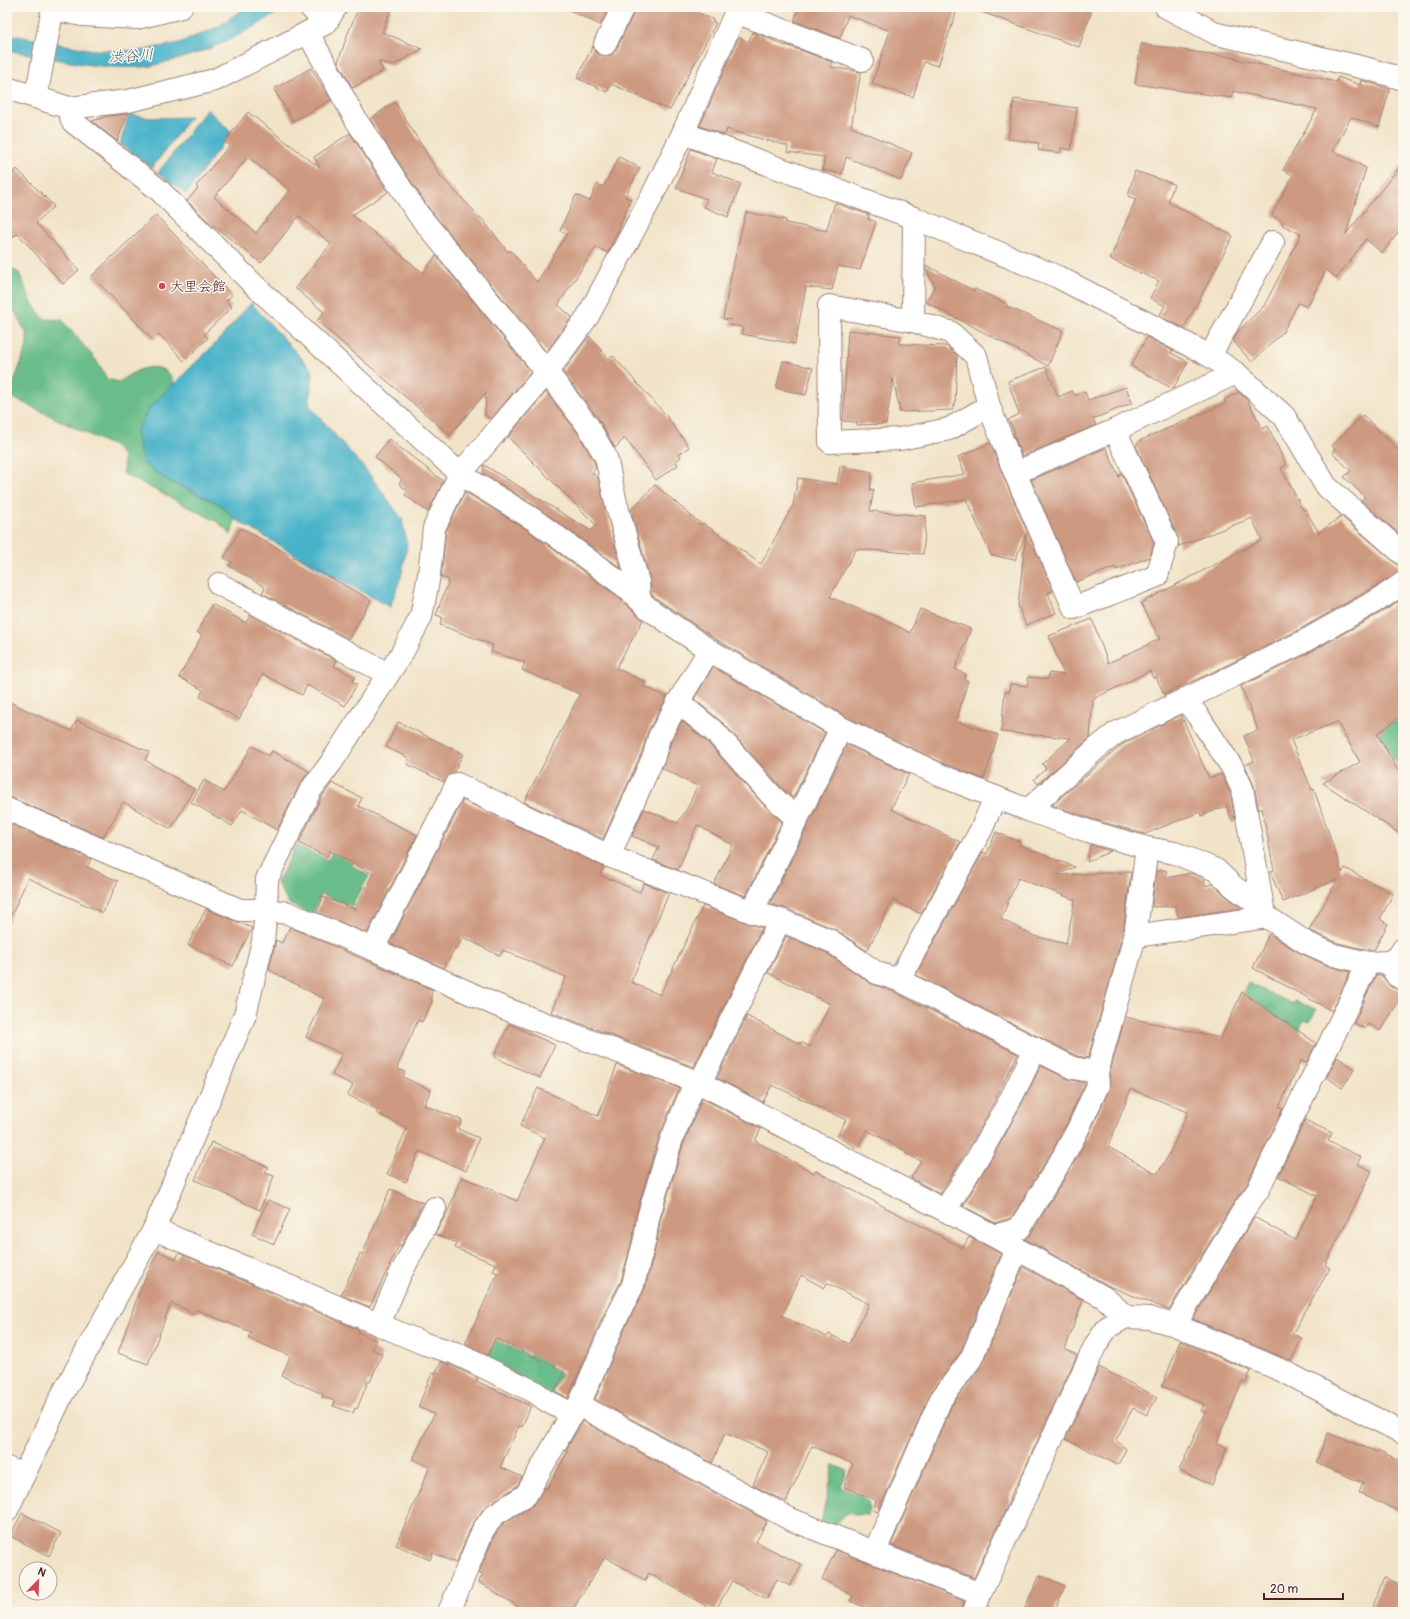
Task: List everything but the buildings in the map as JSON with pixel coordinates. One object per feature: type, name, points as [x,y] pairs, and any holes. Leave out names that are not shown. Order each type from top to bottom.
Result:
[{"type":"street","points":[[36,88],[52,12],[137,18],[181,7]]},
{"type":"street","points":[[605,44],[623,7]]},
{"type":"street","points":[[1166,7],[1217,34],[1365,68],[1403,79]]},
{"type":"street","points":[[7,1510],[15,1471],[62,1395],[154,1229],[245,1015],[263,941],[267,879],[310,791],[331,763],[402,653],[421,617],[429,575],[434,528],[460,474],[547,372],[588,316],[651,198],[683,132],[737,10],[862,60]]},
{"type":"street","points":[[7,88],[36,88],[69,108],[128,101],[215,80],[319,17],[356,120],[418,214],[547,372],[588,426],[606,457],[616,503],[638,582],[638,599]]},
{"type":"street","points":[[69,108],[72,121],[159,190],[253,284],[460,474],[533,519],[627,588],[649,609],[709,650],[841,728],[942,776],[1028,810],[1088,831],[1147,848],[1175,854],[1216,870],[1265,912],[1312,945],[1334,955],[1386,958]]},
{"type":"street","points":[[683,132],[914,218],[1058,277],[1210,356],[1236,373],[1284,416],[1326,486],[1403,554]]},
{"type":"street","points":[[913,321],[914,218]]},
{"type":"street","points":[[1210,356],[1273,242]]},
{"type":"street","points":[[989,406],[949,429],[900,439],[830,442],[829,306],[913,321],[950,332],[976,356],[989,406],[1015,473],[1074,608],[1156,576],[1167,542],[1115,430]]},
{"type":"street","points":[[1015,473],[1115,430],[1236,373]]},
{"type":"street","points":[[1028,810],[1106,740],[1185,699],[1300,643],[1383,597],[1403,583]]},
{"type":"street","points":[[219,584],[388,674]]},
{"type":"street","points":[[609,856],[654,756],[660,737],[678,702],[709,650]]},
{"type":"street","points":[[1185,699],[1232,767],[1242,788],[1265,912]]},
{"type":"street","points":[[678,702],[716,733],[772,796],[797,819]]},
{"type":"street","points":[[752,912],[841,728]]},
{"type":"street","points":[[374,949],[457,784],[609,856],[752,912],[780,920],[831,942],[877,973],[899,980],[1073,1068],[1097,1072]]},
{"type":"street","points":[[899,980],[982,828],[995,797]]},
{"type":"street","points":[[7,808],[240,910],[266,910],[288,913],[374,949],[496,1005],[700,1083],[994,1236],[1105,1298],[1126,1317]]},
{"type":"street","points":[[994,1236],[1019,1229],[1063,1157],[1078,1129],[1098,1085],[1097,1072],[1136,936],[1147,848]]},
{"type":"street","points":[[1136,936],[1265,912]]},
{"type":"street","points":[[449,1612],[483,1530],[494,1515],[526,1495],[576,1409],[614,1323],[633,1285],[645,1239],[648,1218],[671,1141],[692,1090],[700,1083],[780,920]]},
{"type":"street","points":[[1386,958],[1397,976],[1403,980]]},
{"type":"street","points":[[1176,1325],[1243,1211],[1258,1190],[1288,1126],[1330,1043],[1386,958]]},
{"type":"street","points":[[945,1210],[975,1165],[1017,1089],[1035,1048]]},
{"type":"street","points":[[379,1324],[400,1275],[435,1208]]},
{"type":"street","points":[[154,1229],[425,1344],[455,1354],[535,1392],[547,1401],[576,1409],[790,1519],[875,1552],[977,1603],[1096,1344],[1108,1327],[1126,1317],[1149,1318],[1176,1325],[1283,1371],[1403,1433]]},
{"type":"street","points":[[875,1552],[941,1399],[971,1359],[1017,1249]]},
{"type":"green space","points":[[7,269],[12,269],[19,273],[32,303],[44,319],[62,320],[96,360],[107,379],[119,382],[136,371],[149,367],[162,369],[169,374],[174,384],[148,409],[169,481],[220,504],[235,519],[231,535],[218,522],[124,474],[123,456],[115,447],[9,396],[27,346],[27,334],[7,298]]},
{"type":"green space","points":[[1389,713],[1397,723],[1403,719],[1403,763],[1398,766],[1373,722]]},
{"type":"green space","points":[[296,845],[328,860],[334,849],[354,858],[351,865],[369,876],[352,906],[321,894],[312,915],[288,903],[277,883]]},
{"type":"green space","points":[[1248,983],[1293,1004],[1295,1001],[1316,1009],[1310,1022],[1304,1020],[1295,1036],[1237,1005]]},
{"type":"green space","points":[[496,1340],[530,1357],[532,1353],[551,1362],[549,1367],[561,1373],[550,1396],[487,1360]]},
{"type":"green space","points":[[834,1465],[847,1471],[841,1487],[867,1499],[870,1509],[867,1515],[846,1513],[837,1523],[829,1527],[821,1522]]},
{"type":"water","name":"渋谷川","points":[[246,7],[285,7],[258,25],[230,40],[186,57],[150,66],[109,67],[58,60],[7,50],[7,34],[93,50],[139,51],[179,43],[218,27]]},
{"type":"water","points":[[207,109],[231,132],[186,194],[158,173]]},
{"type":"water","points":[[129,114],[150,118],[190,117],[152,168],[120,144]]},
{"type":"water","points":[[251,303],[313,371],[309,405],[370,475],[402,519],[407,546],[401,577],[390,607],[318,568],[235,519],[220,504],[169,481],[143,463],[136,433],[148,409],[215,344]]},
{"type":"place","name":"大里会館","points":[[162,286]]}]
